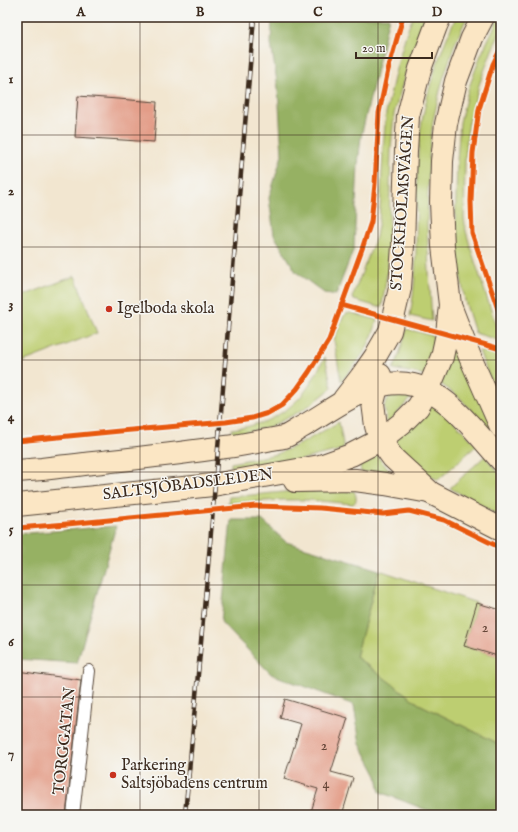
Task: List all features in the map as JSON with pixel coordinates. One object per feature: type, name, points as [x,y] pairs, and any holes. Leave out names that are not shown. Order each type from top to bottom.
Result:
[{"type":"main road","name":"STOCKHOLMSVÄGEN","points":[[341,403],[375,357],[390,331],[400,288],[408,116],[420,69],[440,17]]},
{"type":"main road","points":[[428,390],[442,356],[447,334],[450,305],[442,246],[441,202],[442,161],[446,124],[456,81],[472,38],[483,17]]},
{"type":"main road","points":[[450,305],[470,356],[501,427]]},
{"type":"main road","points":[[390,331],[374,403],[376,426],[380,440],[393,458],[431,493],[501,529]]},
{"type":"main road","points":[[341,403],[361,392],[377,386],[397,383],[413,385],[428,390],[447,403],[501,460]]},
{"type":"main road","name":"SALTSJÖBADSLEDEN","points":[[17,505],[213,485],[320,466],[351,456],[380,440],[402,423],[418,407],[428,390]]},
{"type":"main road","name":"SALTSJÖBADSLEDEN","points":[[17,471],[199,451],[270,440],[285,436],[313,422],[341,403]]},
{"type":"main road","points":[[213,485],[320,480],[355,480],[431,493]]},
{"type":"lane","name":"TORGGATAN","points":[[73,815],[89,671]]},
{"type":"green space","points":[[272,17],[389,17],[361,137],[358,164],[354,248],[336,295],[324,293],[296,272],[274,235],[269,198],[282,155],[278,88],[271,44]]},
{"type":"green space","points":[[413,17],[425,17],[410,57],[394,114],[391,149],[388,268],[382,306],[378,307],[354,300],[352,298],[376,237],[379,220],[386,113],[396,69],[406,34]]},
{"type":"green space","points":[[456,17],[467,17],[454,46],[441,86],[433,121],[429,156],[427,224],[432,321],[410,316],[416,256],[418,155],[422,119],[426,102],[442,50]]},
{"type":"green space","points":[[499,17],[501,17],[501,31],[479,85],[468,126],[465,161],[464,218],[471,249],[501,341],[475,333],[465,301],[455,231],[457,161],[460,122],[468,90],[480,57]]},
{"type":"green space","points":[[75,276],[97,333],[17,364],[17,298]]},
{"type":"green space","points":[[351,313],[377,320],[364,353],[341,381],[334,340],[343,317],[346,314]]},
{"type":"green space","points":[[407,329],[433,336],[432,352],[426,375],[393,369]]},
{"type":"green space","points":[[451,350],[461,350],[494,431],[490,434],[475,414],[460,398],[441,384]]},
{"type":"green space","points":[[479,351],[495,354],[501,358],[501,407]]},
{"type":"green space","points":[[325,357],[332,388],[299,412],[267,428],[232,435],[232,429],[247,427],[264,422],[294,404],[311,383]]},
{"type":"green space","points":[[396,393],[413,395],[387,424],[384,406],[390,395]]},
{"type":"green space","points":[[429,404],[442,410],[477,445],[438,480],[424,472],[409,460],[394,442]]},
{"type":"green space","points":[[339,422],[344,449],[296,461],[231,467],[231,463],[277,454],[302,443]]},
{"type":"green space","points":[[375,453],[392,472],[399,477],[361,472],[359,461]]},
{"type":"green space","points":[[485,456],[501,476],[501,517],[450,488]]},
{"type":"green space","points":[[295,491],[354,491],[356,500],[353,504],[310,500],[228,503],[229,497]]},
{"type":"green space","points":[[231,520],[262,520],[286,542],[379,570],[356,657],[419,704],[501,745],[501,815],[449,815],[424,809],[380,792],[377,776],[360,744],[354,705],[271,674],[221,622]]},
{"type":"green space","points":[[116,526],[77,663],[17,659],[17,534]]},
{"type":"green space","points":[[379,570],[477,603],[464,646],[501,657],[501,745],[419,704],[356,657]]},
{"type":"building","points":[[78,96],[157,102],[154,142],[75,137]]},
{"type":"building","points":[[477,603],[501,610],[501,657],[464,646]]},
{"type":"building","points":[[17,671],[81,680],[66,815],[17,815]]},
{"type":"building","points":[[285,699],[348,718],[331,772],[353,778],[342,815],[310,815],[318,789],[284,779],[301,724],[280,718]]},
{"type":"railway","points":[[185,815],[210,544],[254,17]]},
{"type":"cycle path","points":[[17,441],[226,422],[252,418],[268,413],[282,405],[297,389],[329,340],[371,222],[375,184],[379,113],[388,70],[403,17]]},
{"type":"cycle path","points":[[501,48],[493,64],[479,109],[473,153],[471,201],[472,233],[501,318]]},
{"type":"cycle path","points":[[341,305],[501,349]]},
{"type":"cycle path","points":[[17,528],[256,506],[320,508],[383,514],[409,511],[444,520],[501,548]]},
{"type":"place","name":"Igelboda skola","points":[[109,309]]},
{"type":"place","name":"Parkering Saltsjöbadens centrum","points":[[113,775]]}]
